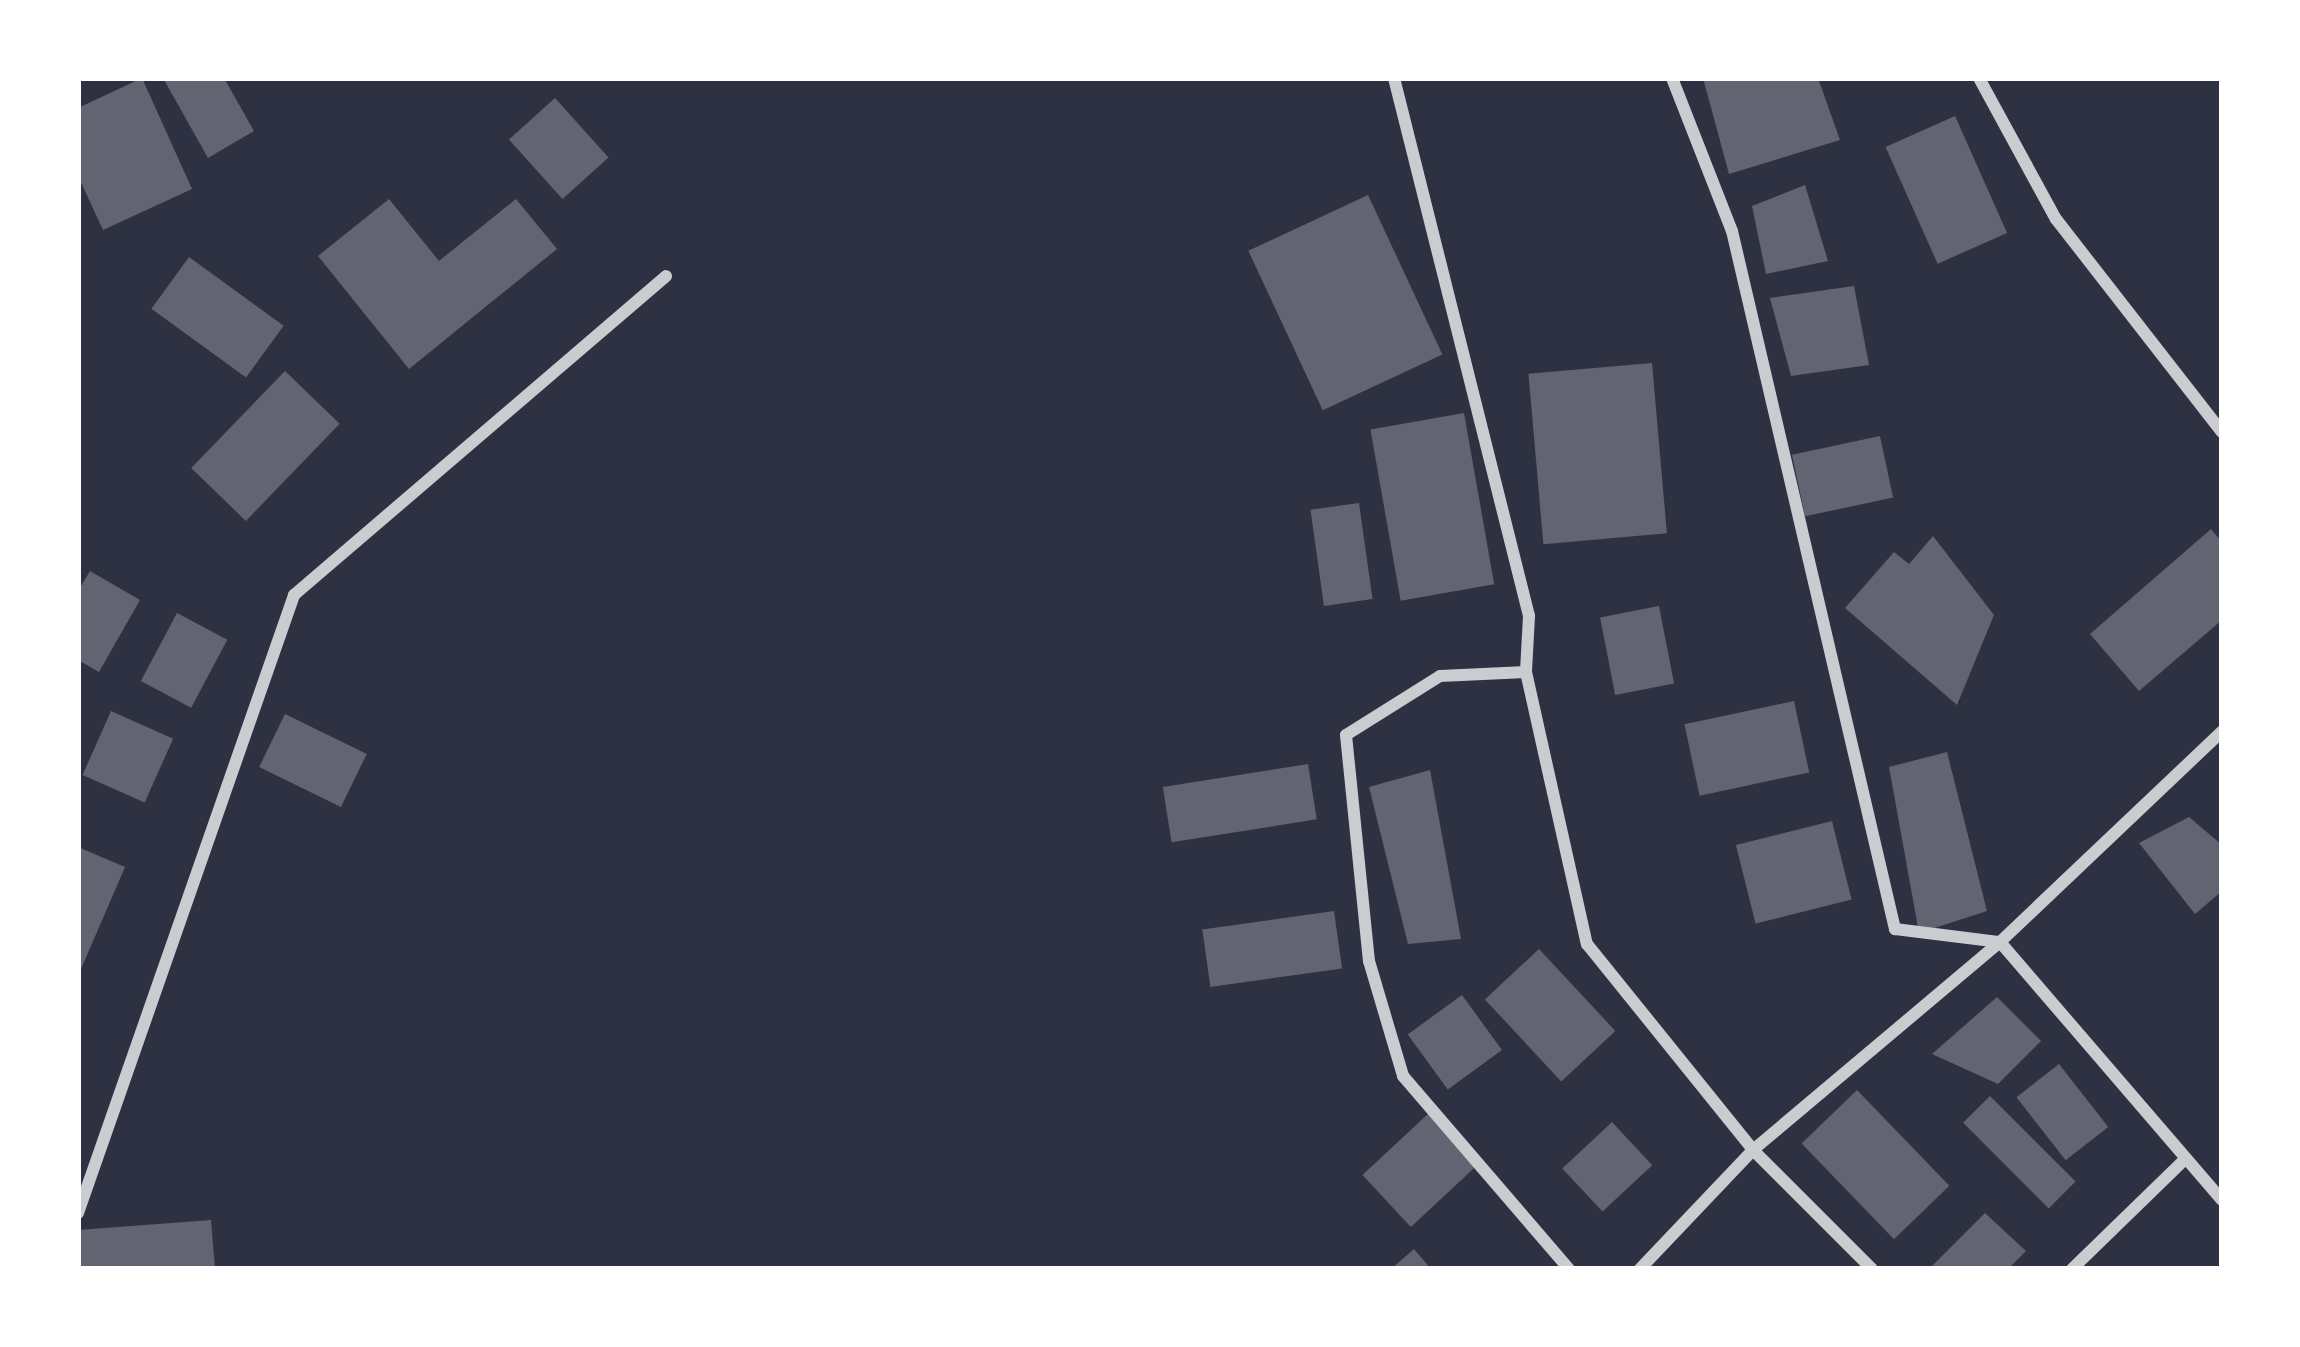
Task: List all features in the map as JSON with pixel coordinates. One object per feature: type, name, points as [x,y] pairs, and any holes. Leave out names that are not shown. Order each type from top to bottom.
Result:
[{"type":"street","points":[[1394,78],[1529,616],[1526,672],[1587,944],[1754,1150],[1872,1269]]},
{"type":"street","points":[[1672,78],[1732,230],[1894,929],[2000,942],[2183,1161],[2222,1200]]},
{"type":"street","points":[[1978,78],[2056,219],[2222,432]]},
{"type":"street","points":[[78,1213],[294,595],[666,276]]},
{"type":"street","points":[[1526,672],[1440,676],[1346,735],[1369,961],[1402,1076],[1569,1269]]},
{"type":"street","points":[[1640,1269],[1754,1150],[2000,942],[2222,731]]},
{"type":"street","points":[[2072,1269],[2183,1161]]},
{"type":"building","points":[[142,78],[192,189],[103,230],[78,176],[78,108]]},
{"type":"building","points":[[163,78],[224,78],[254,131],[208,158]]},
{"type":"building","points":[[1703,78],[1818,78],[1840,140],[1729,174]]},
{"type":"building","points":[[555,98],[609,157],[562,199],[509,139]]},
{"type":"building","points":[[1955,116],[2007,233],[1938,264],[1886,147]]},
{"type":"building","points":[[1805,185],[1828,261],[1766,274],[1752,206]]},
{"type":"building","points":[[1368,195],[1442,355],[1323,410],[1248,251]]},
{"type":"building","points":[[389,199],[439,261],[516,199],[557,249],[409,369],[318,256]]},
{"type":"building","points":[[189,257],[284,326],[246,378],[151,309]]},
{"type":"building","points":[[1854,286],[1869,365],[1791,376],[1770,298]]},
{"type":"building","points":[[1652,363],[1667,533],[1543,544],[1528,374]]},
{"type":"building","points":[[285,371],[340,424],[246,521],[191,468]]},
{"type":"building","points":[[1464,413],[1494,584],[1401,601],[1370,429]]},
{"type":"building","points":[[1880,436],[1893,498],[1805,516],[1792,455]]},
{"type":"building","points":[[1359,503],[1372,599],[1324,606],[1310,510]]},
{"type":"building","points":[[2211,529],[2222,542],[2222,620],[2139,691],[2090,634]]},
{"type":"building","points":[[1933,536],[1994,615],[1957,705],[1845,608],[1894,552],[1909,564]]},
{"type":"building","points":[[90,571],[140,600],[99,672],[78,660],[78,591]]},
{"type":"building","points":[[1659,606],[1674,684],[1615,695],[1600,617]]},
{"type":"building","points":[[177,613],[227,640],[191,708],[141,681]]},
{"type":"building","points":[[1794,701],[1809,772],[1700,796],[1684,724]]},
{"type":"building","points":[[111,711],[173,739],[145,803],[83,775]]},
{"type":"building","points":[[285,714],[367,754],[341,807],[259,767]]},
{"type":"building","points":[[1947,752],[1987,911],[1919,933],[1889,767]]},
{"type":"building","points":[[1308,764],[1317,819],[1172,842],[1163,787]]},
{"type":"building","points":[[1430,770],[1461,939],[1408,944],[1369,787]]},
{"type":"building","points":[[2189,817],[2222,845],[2222,891],[2195,914],[2139,843]]},
{"type":"building","points":[[1832,821],[1852,900],[1756,924],[1736,845]]},
{"type":"building","points":[[78,847],[125,867],[78,976]]},
{"type":"building","points":[[1334,911],[1342,968],[1210,987],[1202,930]]},
{"type":"building","points":[[1539,949],[1615,1031],[1561,1081],[1485,999]]},
{"type":"building","points":[[1462,995],[1502,1050],[1448,1089],[1408,1034]]},
{"type":"building","points":[[1997,997],[2041,1041],[1998,1084],[1932,1054]]},
{"type":"building","points":[[2059,1064],[2108,1127],[2066,1160],[2016,1097]]},
{"type":"building","points":[[1857,1090],[1949,1186],[1894,1239],[1802,1143]]},
{"type":"building","points":[[1990,1096],[2076,1182],[2049,1208],[1963,1123]]},
{"type":"building","points":[[1429,1113],[1477,1165],[1411,1227],[1362,1175]]},
{"type":"building","points":[[1612,1122],[1652,1165],[1603,1212],[1562,1168]]},
{"type":"building","points":[[1985,1213],[2026,1251],[2008,1269],[1929,1269]]},
{"type":"building","points":[[211,1220],[215,1269],[78,1269],[78,1230]]},
{"type":"building","points":[[1414,1249],[1431,1269],[1391,1269]]}]
